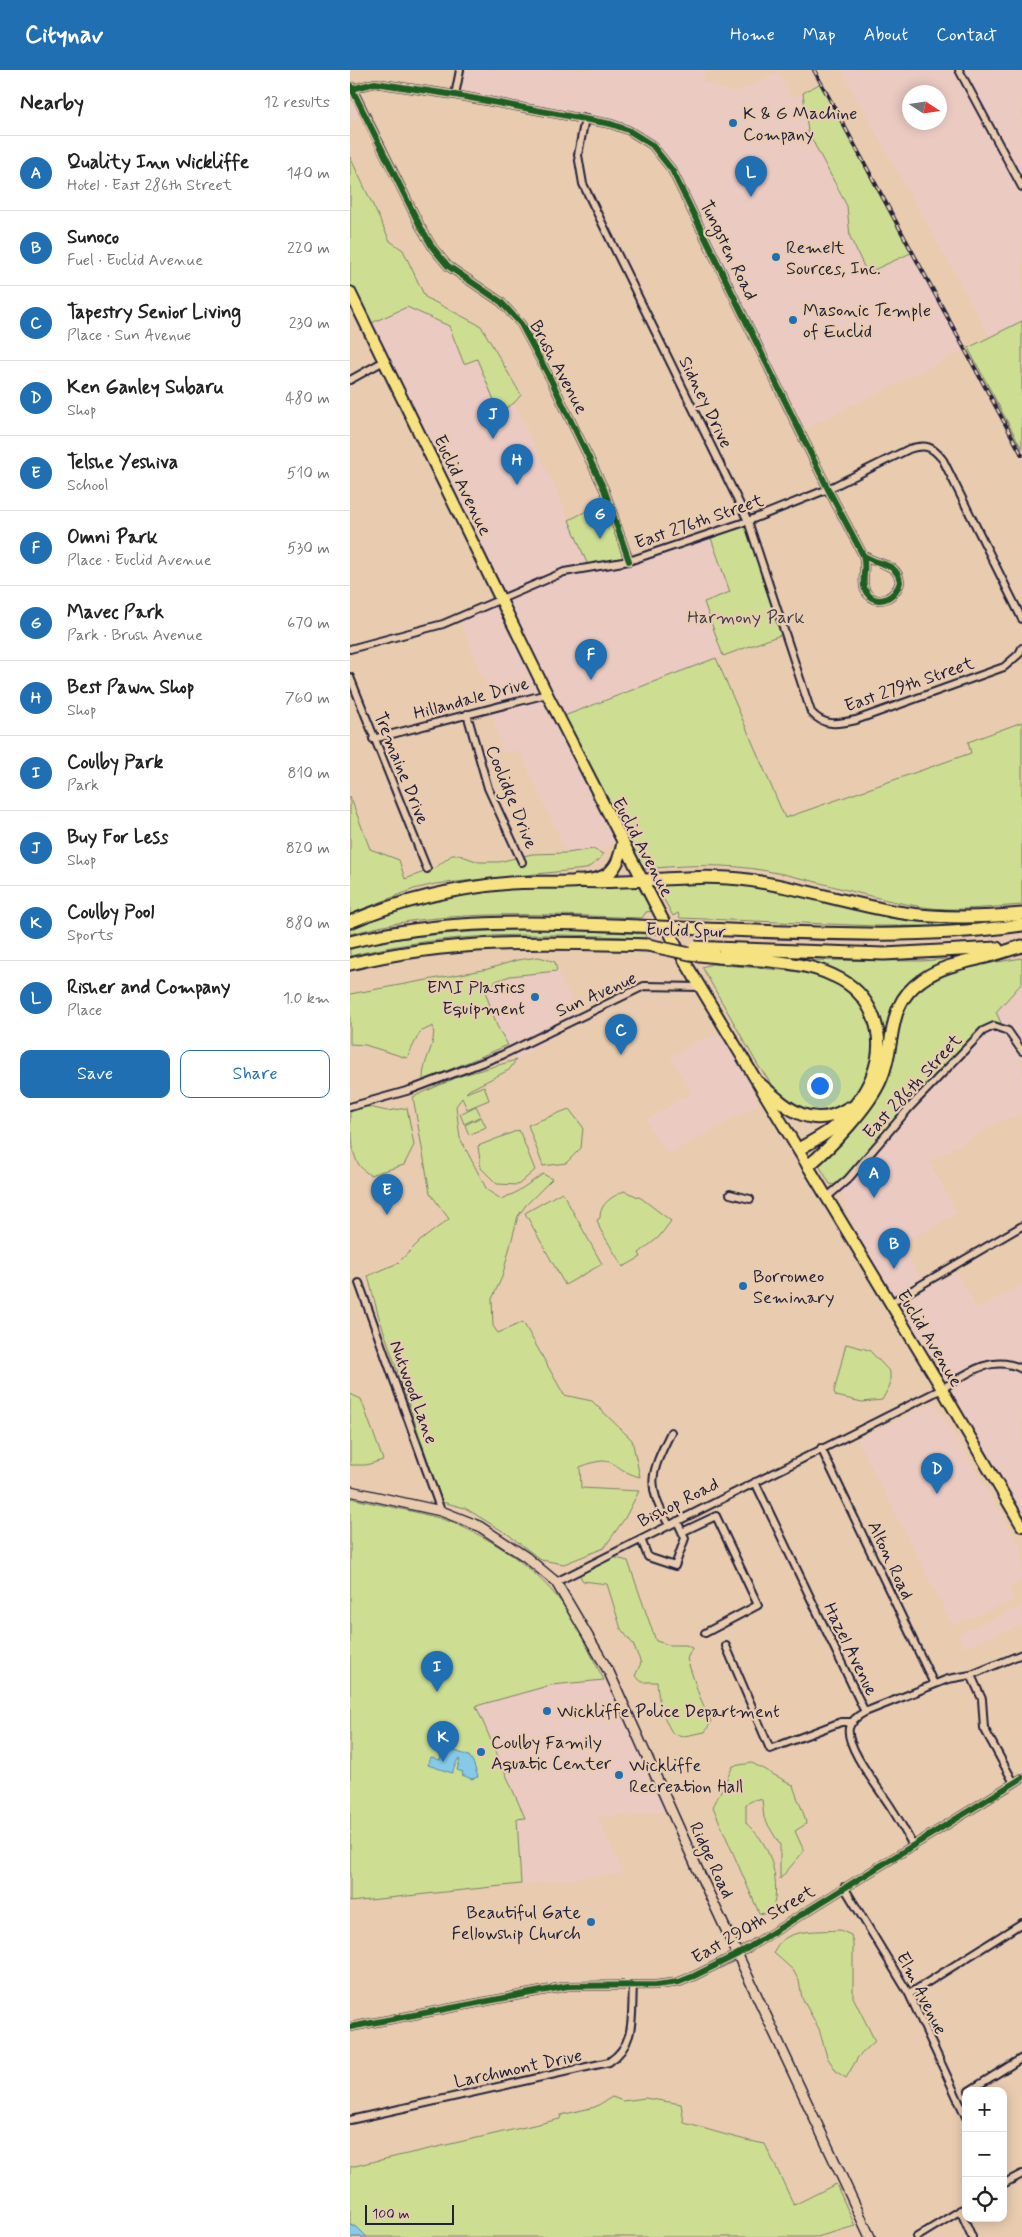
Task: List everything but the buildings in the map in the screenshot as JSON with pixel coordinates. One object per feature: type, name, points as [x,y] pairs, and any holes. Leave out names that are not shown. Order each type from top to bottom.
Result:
[{"type":"highway","points":[[576,881],[600,878],[609,873],[617,864],[623,842]]},
{"type":"highway","points":[[350,922],[395,905],[446,892],[511,883],[643,881],[694,877],[748,880],[921,916],[962,917],[1022,914]]},
{"type":"highway","name":"Euclid Spur","points":[[350,942],[404,931],[468,924],[532,923],[919,934],[962,932],[1022,925]]},
{"type":"highway","name":"Euclid Spur","points":[[350,964],[408,951],[473,944],[648,945],[690,954],[716,952],[905,954],[970,951],[1022,945]]},
{"type":"highway","points":[[808,1166],[831,1145],[877,1087],[885,1068],[893,1020],[909,991],[926,977],[947,966],[1022,945]]},
{"type":"highway","points":[[716,952],[820,970],[846,982],[861,995],[875,1019],[879,1052],[874,1075],[854,1105],[833,1128],[799,1149]]},
{"type":"highway","points":[[759,1083],[788,1108],[806,1116],[831,1116],[854,1105]]},
{"type":"main road","name":"Euclid Avenue","points":[[350,292],[500,600],[681,954],[942,1388],[1022,1526]]},
{"type":"main road","points":[[350,1491],[440,1511],[479,1526],[526,1557],[556,1582]]},
{"type":"main road","name":"Ridge Road","points":[[556,1582],[609,1672],[870,2237]]},
{"type":"street","points":[[455,95],[460,70]]},
{"type":"street","points":[[959,70],[1022,187]]},
{"type":"street","name":"Tungsten Road","points":[[351,87],[375,83],[585,118],[628,130],[652,145],[672,170],[828,489],[863,555],[866,564],[864,578],[866,591],[876,599],[881,600],[894,595],[900,582],[896,570],[890,566],[872,562],[863,555]]},
{"type":"street","name":"Brush Avenue","points":[[351,87],[420,226],[433,248],[456,273],[493,296],[510,310],[531,340],[604,489],[630,561]]},
{"type":"street","name":"Sidney Drive","points":[[585,118],[578,155],[583,184],[748,521],[809,702]]},
{"type":"street","points":[[350,380],[384,361]]},
{"type":"street","name":"East 276th Street","points":[[350,648],[443,624],[564,572],[630,561],[748,521],[828,489],[909,449],[922,445],[935,450],[943,460],[1022,618]]},
{"type":"street","name":"East 279th Street","points":[[809,702],[811,712],[826,723],[837,724],[856,720],[1004,667],[1019,654],[1022,648]]},
{"type":"street","name":"Tremaine Drive","points":[[350,678],[427,869]]},
{"type":"street","name":"Hillandale Drive","points":[[374,738],[547,694]]},
{"type":"street","name":"Coolidge Drive","points":[[467,714],[488,788],[522,862]]},
{"type":"street","name":"Sun Avenue","points":[[350,1107],[410,1090],[502,1055],[644,986],[702,987]]},
{"type":"street","name":"East 286th Street","points":[[826,1198],[848,1179],[910,1108],[983,1031],[994,1026],[1008,1030],[1022,1052]]},
{"type":"street","points":[[730,1194],[750,1198]]},
{"type":"street","points":[[890,1303],[1022,1226]]},
{"type":"street","name":"Nutwood Lane","points":[[359,1283],[440,1511]]},
{"type":"street","name":"Bishop Road","points":[[556,1582],[987,1364],[1013,1364],[1022,1369]]},
{"type":"street","points":[[669,1525],[658,1506],[653,1488],[654,1470],[672,1432]]},
{"type":"street","name":"Alton Road","points":[[821,1448],[934,1684]]},
{"type":"street","name":"Hazel Avenue","points":[[755,1482],[865,1712],[858,1716],[849,1727],[850,1737],[856,1752],[893,1810],[913,1846]]},
{"type":"street","points":[[705,1633],[758,1604],[710,1504]]},
{"type":"street","points":[[682,1532],[716,1516]]},
{"type":"street","points":[[642,1539],[648,1557],[675,1566],[685,1538],[677,1521]]},
{"type":"street","points":[[726,1646],[770,1749],[841,1722],[853,1722]]},
{"type":"street","points":[[865,1712],[948,1679],[971,1676],[1022,1654]]},
{"type":"street","points":[[971,1676],[982,1699],[984,1728],[1014,1783]]},
{"type":"street","name":"East 290th Street","points":[[350,2027],[568,1986],[634,1986],[679,1982],[700,1974],[738,1954],[1022,1778]]},
{"type":"street","name":"Elm Avenue","points":[[844,1887],[909,1994],[962,2110]]},
{"type":"street","points":[[909,1994],[1022,1923]]},
{"type":"street","name":"Larchmont Drive","points":[[350,2120],[609,2062],[621,2053],[629,2039],[634,1986]]},
{"type":"street","points":[[975,2087],[1022,2058]]},
{"type":"street","points":[[956,2099],[962,2095]]},
{"type":"street","points":[[1007,2182],[1022,2174]]},
{"type":"street","points":[[917,2237],[962,2210]]},
{"type":"street","points":[[967,2222],[972,2237]]},
{"type":"shaded area","points":[[460,70],[705,70],[703,81],[734,93],[779,72],[792,98],[803,93],[808,132],[847,206],[850,237],[868,273],[913,252],[965,350],[800,431],[672,170],[652,145],[628,130],[455,95]]},
{"type":"shaded area","points":[[841,70],[1022,70],[1022,393]]},
{"type":"shaded area","points":[[350,85],[364,114],[350,122]]},
{"type":"shaded area","points":[[406,307],[449,326],[464,364],[476,359],[498,412],[514,403],[553,483],[589,567],[629,561],[710,535],[731,592],[704,602],[723,656],[559,718],[621,840],[597,851],[567,853],[519,750],[503,753],[490,708],[495,706],[459,618],[500,600],[367,325]]},
{"type":"shaded area","points":[[556,968],[580,1020],[516,1060],[497,1026],[486,994],[496,981],[511,976],[556,971]]},
{"type":"shaded area","points":[[1022,983],[1022,1114],[997,1122],[929,1162],[957,1213],[902,1244],[921,1280],[891,1299],[870,1262],[846,1207],[840,1182]]},
{"type":"shaded area","points":[[726,1033],[759,1104],[667,1155],[646,1120],[692,1093],[671,1057],[698,1041]]},
{"type":"shaded area","points":[[956,1272],[977,1309],[1022,1284],[1022,1517],[900,1304]]},
{"type":"shaded area","points":[[932,1404],[937,1407],[1022,1549],[1022,1580],[1008,1588],[1014,1600],[953,1625],[857,1439]]},
{"type":"shaded area","points":[[1022,1606],[1022,1628],[1021,1625],[965,1647],[958,1634]]},
{"type":"shaded area","points":[[604,1680],[644,1756],[669,1812],[597,1817],[623,1873],[521,1884],[517,1819],[525,1817],[476,1706],[551,1685]]},
{"type":"green space","points":[[821,83],[913,252],[867,273],[850,237],[847,206],[808,132],[803,93]]},
{"type":"green space","points":[[350,157],[390,241],[403,250],[425,297],[481,326],[521,395],[514,403],[499,412],[477,359],[464,364],[449,326],[407,307],[367,325],[350,292]]},
{"type":"green space","points":[[1022,321],[1022,449],[968,348]]},
{"type":"green space","points":[[608,500],[629,561],[589,568],[569,520]]},
{"type":"green space","name":"Harmony Park","points":[[748,521],[786,633],[723,656],[704,602],[730,592],[710,535]]},
{"type":"green space","points":[[716,658],[785,818],[971,753],[968,742],[1022,722],[1022,905],[960,909],[923,907],[903,904],[806,879],[752,868],[685,866],[637,870],[559,718]]},
{"type":"green space","points":[[350,796],[370,849],[399,860],[405,879],[435,868],[452,855],[459,855],[479,862],[499,862],[532,854],[567,853],[593,849],[603,854],[599,860],[586,869],[435,884],[414,889],[350,914]]},
{"type":"green space","points":[[732,882],[978,922],[941,926],[877,926],[680,918],[678,913],[673,916],[656,885],[661,883]]},
{"type":"green space","points":[[637,885],[652,911],[646,912],[642,918],[526,915],[467,916],[410,921],[350,934],[350,926],[386,912],[424,901],[463,893],[535,886]]},
{"type":"green space","points":[[547,929],[646,934],[645,938],[534,935],[460,938],[423,942],[350,956],[350,948],[399,939],[472,932]]},
{"type":"green space","points":[[539,957],[555,962],[557,971],[510,976],[496,981],[486,994],[497,1026],[508,1045],[423,1081],[423,1073],[433,1040],[433,1026],[420,1032],[407,1058],[365,1045],[350,1044],[350,994],[488,969],[517,960]]},
{"type":"green space","points":[[1022,958],[1022,983],[996,1012],[1001,1023],[987,1025],[972,1037],[840,1182],[836,1185],[830,1184],[819,1165],[842,1138],[899,1015],[914,991],[948,970]]},
{"type":"green space","points":[[947,959],[946,962],[915,980],[882,1054],[860,990],[798,960],[922,961]]},
{"type":"green space","points":[[712,964],[816,973],[847,987],[866,1011],[877,1046],[873,1068],[855,1095],[844,1107],[829,1113],[808,1112],[787,1104],[759,1067],[702,967]]},
{"type":"green space","points":[[516,1060],[509,1070],[466,1093],[484,1086],[489,1100],[467,1109],[462,1098],[456,1106],[460,1138],[487,1190],[501,1199],[515,1193],[543,1174],[552,1179],[526,1205],[518,1216],[502,1277],[492,1299],[493,1326],[498,1333],[523,1322],[564,1395],[592,1401],[632,1440],[640,1477],[630,1474],[608,1461],[580,1467],[581,1488],[639,1491],[625,1518],[604,1548],[564,1564],[541,1560],[509,1535],[465,1508],[442,1502],[378,1314],[368,1276],[398,1263],[420,1241],[449,1219],[430,1193],[413,1097],[460,1076]]},
{"type":"green space","points":[[364,1106],[387,1111],[407,1108],[414,1145],[404,1165],[370,1175],[357,1162],[352,1132],[350,1131],[350,1112]]},
{"type":"green space","points":[[476,1106],[481,1116],[464,1124],[460,1114]]},
{"type":"green space","points":[[569,1109],[583,1127],[581,1148],[566,1163],[543,1166],[528,1125]]},
{"type":"green space","points":[[481,1117],[486,1127],[469,1135],[465,1125]]},
{"type":"green space","points":[[519,1130],[535,1170],[518,1185],[497,1184],[481,1168],[478,1146]]},
{"type":"green space","points":[[624,1191],[641,1198],[671,1221],[659,1237],[639,1253],[641,1257],[623,1267],[600,1229],[597,1220],[600,1218],[604,1204]]},
{"type":"green space","points":[[562,1192],[602,1264],[565,1285],[525,1213]]},
{"type":"green space","points":[[846,1344],[869,1350],[890,1372],[890,1385],[882,1400],[862,1402],[836,1396],[834,1392]]},
{"type":"green space","points":[[350,1394],[361,1399],[383,1460],[366,1465],[350,1465]]},
{"type":"green space","points":[[350,1498],[439,1518],[476,1533],[512,1555],[543,1582],[569,1613],[604,1680],[551,1685],[476,1706],[525,1818],[517,1819],[521,1884],[350,1902]]},
{"type":"green space","points":[[612,1557],[628,1561],[656,1641],[669,1645],[686,1645],[692,1648],[687,1659],[699,1695],[711,1722],[705,1732],[684,1736],[673,1734],[666,1722],[662,1709],[657,1682],[642,1682],[635,1676],[641,1663],[633,1644],[621,1629],[607,1584],[583,1581],[580,1576],[583,1572]]},
{"type":"green space","points":[[752,1763],[793,1785],[806,1824],[795,1831],[804,1851],[780,1879],[780,1845],[764,1818],[762,1800],[756,1799],[746,1804],[746,1823],[765,1846],[774,1874],[774,1902],[772,1911],[766,1914],[759,1913],[713,1807],[733,1766]]},
{"type":"green space","points":[[840,1930],[851,1935],[853,1944],[853,1997],[875,2041],[858,2057],[846,2078],[837,2072],[827,2057],[819,2029],[802,1998],[799,1981],[793,1970],[774,1953],[784,1939],[792,1935],[802,1932]]},
{"type":"green space","points":[[612,2097],[623,2101],[645,2098],[681,2104],[684,2123],[765,2144],[794,2205],[836,2184],[855,2226],[817,2237],[350,2237],[350,2167],[560,2119],[561,2115],[595,2107]]},
{"type":"water","points":[[439,1745],[469,1756],[478,1777],[472,1779],[462,1775],[463,1772],[457,1770],[460,1760],[458,1759],[452,1773],[428,1765],[431,1757],[440,1760],[442,1753],[437,1751]]},
{"type":"water","points":[[350,2225],[357,2227],[367,2237],[350,2237]]},
{"type":"railway","points":[[814,70],[1022,455]]},
{"type":"cycle path","points":[[352,89],[375,83],[455,95],[611,124],[628,130],[652,145],[672,170],[828,489],[863,555],[865,590],[874,599],[879,600],[890,597],[898,588],[900,582],[895,570],[863,555]]},
{"type":"cycle path","points":[[350,85],[420,226],[433,248],[448,266],[501,302],[521,324],[551,380],[604,489],[629,561]]},
{"type":"cycle path","points":[[350,2027],[568,1986],[656,1985],[679,1982],[738,1954],[1022,1778]]},
{"type":"place","name":"K & G Machine Company","points":[[733,123]]},
{"type":"place","name":"Risher and Company","points":[[751,197]]},
{"type":"place","name":"Remelt Sources, Inc.","points":[[776,257]]},
{"type":"place","name":"Masonic Temple of Euclid","points":[[793,320]]},
{"type":"place","name":"Buy For Less","points":[[493,439]]},
{"type":"place","name":"Best Pawn Shop","points":[[517,485]]},
{"type":"place","name":"Mavec Park","points":[[600,539]]},
{"type":"place","name":"Omni Park","points":[[591,680]]},
{"type":"place","name":"EMI Plastics Equipment","points":[[535,997]]},
{"type":"place","name":"Tapestry Senior Living","points":[[621,1055]]},
{"type":"place","name":"Quality Inn Wickliffe","points":[[874,1198]]},
{"type":"place","name":"Telshe Yeshiva","points":[[387,1215]]},
{"type":"place","name":"Sunoco","points":[[894,1269]]},
{"type":"place","name":"Borromeo Seminary","points":[[743,1286]]},
{"type":"place","name":"Ken Ganley Subaru","points":[[937,1494]]},
{"type":"place","name":"Coulby Park","points":[[437,1692]]},
{"type":"place","name":"Wickliffe Police Department","points":[[547,1711]]},
{"type":"place","name":"Coulby Family Aquatic Center","points":[[481,1752]]},
{"type":"place","name":"Coulby Pool","points":[[443,1762]]},
{"type":"place","name":"Wickliffe Recreation Hall","points":[[619,1775]]},
{"type":"place","name":"Beautiful Gate Fellowship Church","points":[[591,1922]]}]
